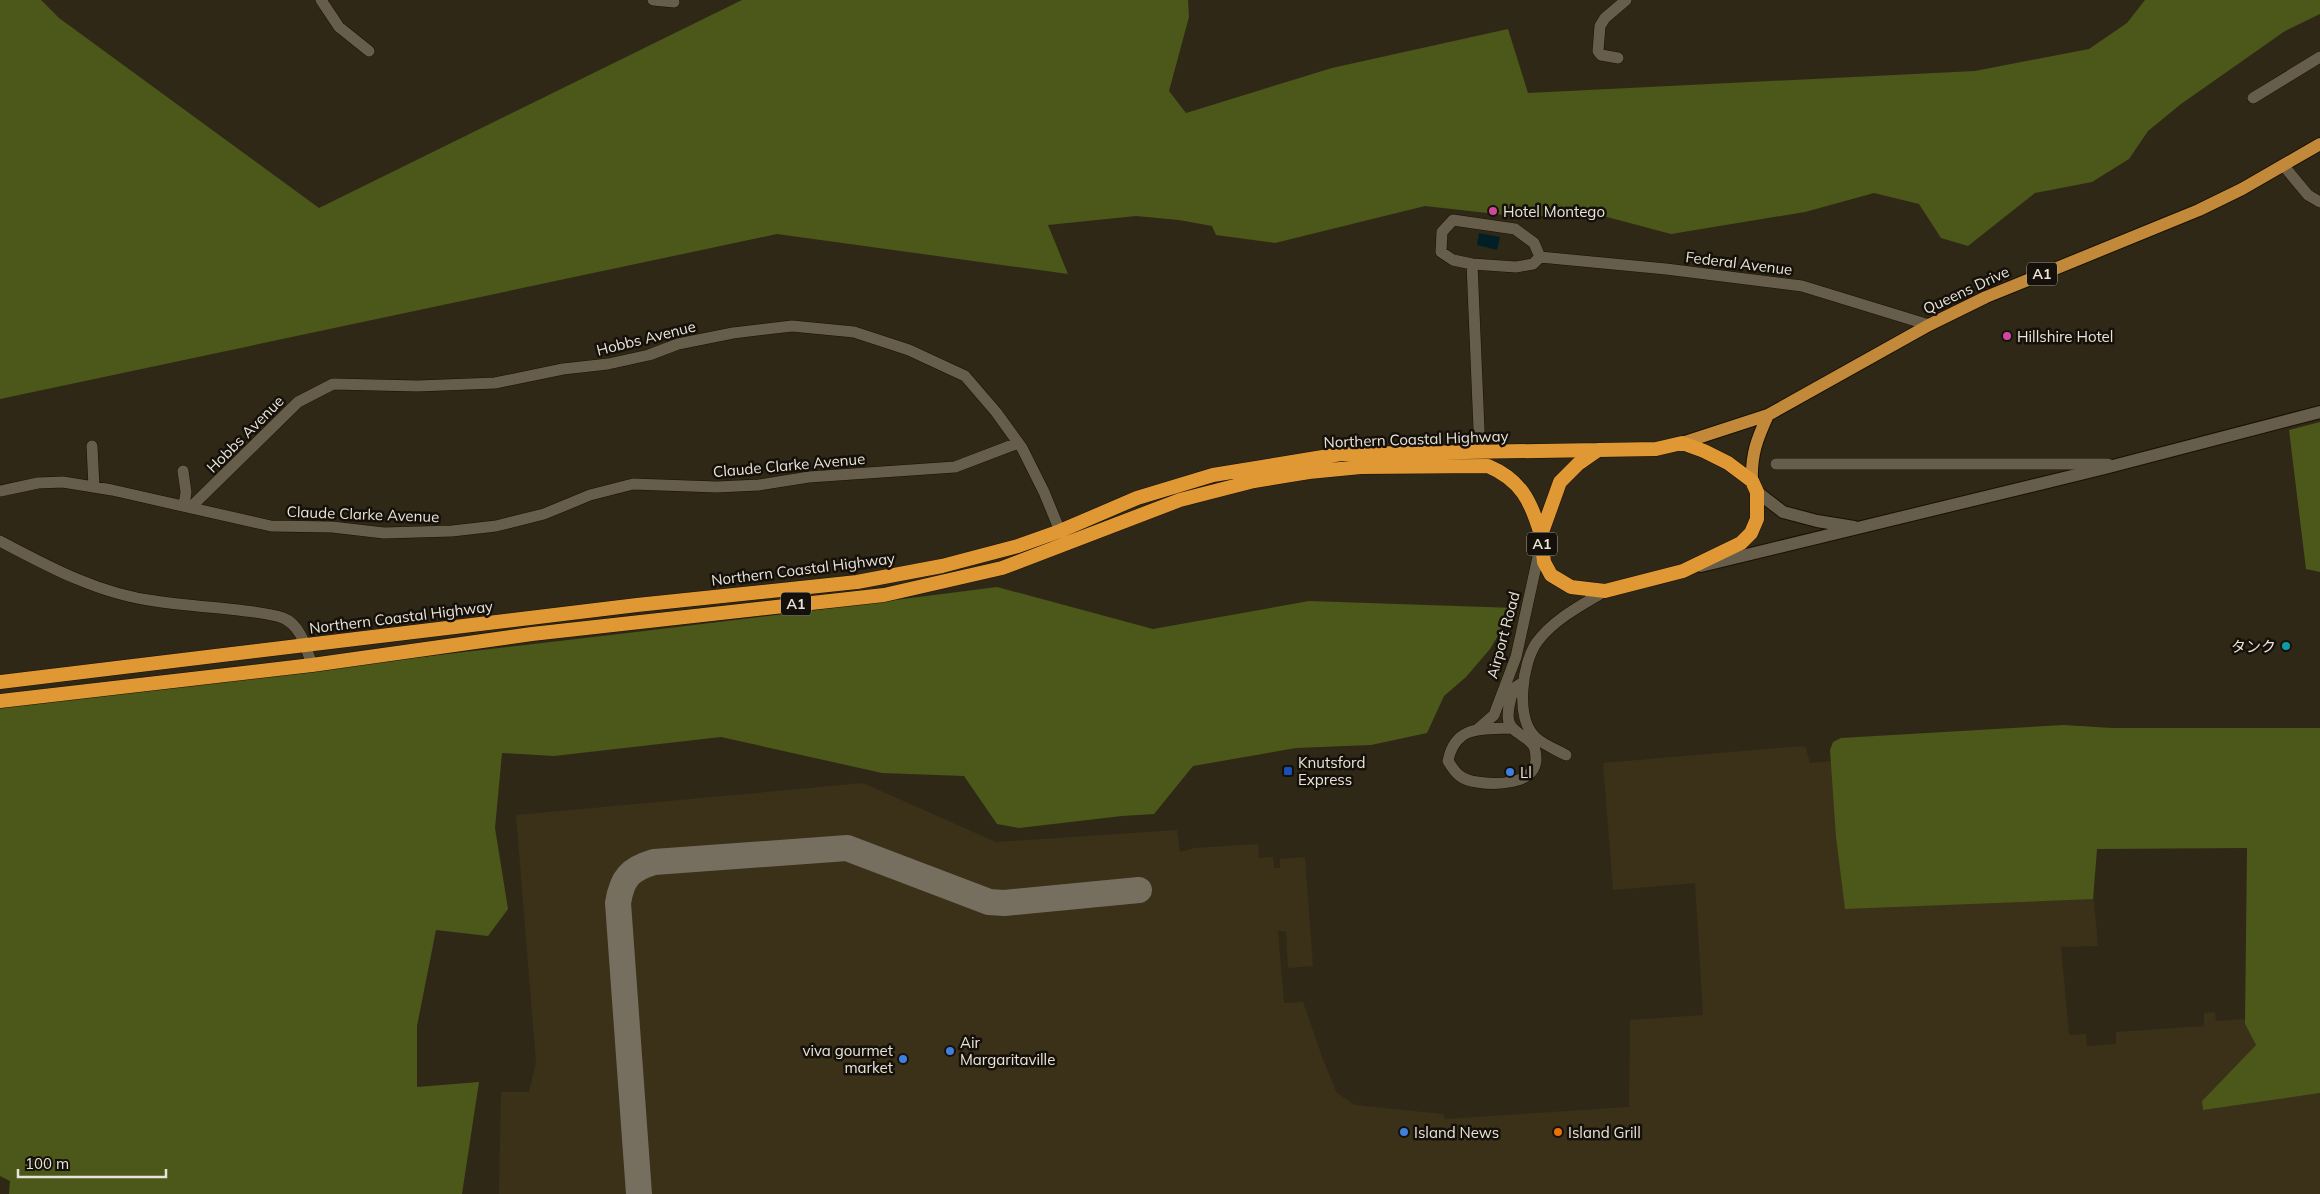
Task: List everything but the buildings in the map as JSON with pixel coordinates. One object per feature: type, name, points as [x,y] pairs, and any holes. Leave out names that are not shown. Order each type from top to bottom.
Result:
[{"type":"highway","name":"A1","points":[[1682,443],[1656,449],[1598,450],[1578,464],[1560,482],[1541,538],[1544,562],[1551,575],[1571,587],[1605,591],[1683,570],[1741,543],[1751,533],[1757,519],[1754,486]]},
{"type":"highway","points":[[1682,443],[1728,463],[1754,486]]},
{"type":"highway","name":"Northern Coastal Highway","points":[[0,682],[647,604],[857,582],[942,566],[1018,546],[1060,531],[1137,498],[1213,475],[1341,454],[1598,450]]},
{"type":"highway","name":"Northern Coastal Highway","points":[[0,701],[312,664],[532,634],[893,594],[1002,568],[1180,500],[1254,481],[1309,472],[1361,467],[1488,466],[1506,473],[1520,487],[1529,503],[1541,538]]},
{"type":"main road","name":"Queens Drive","points":[[1682,443],[1768,414],[1929,325],[1986,297],[2199,210],[2242,189],[2320,144]]},
{"type":"main road","points":[[1683,570],[1861,528],[2320,412]]},
{"type":"main road","name":"A1","points":[[1754,486],[1751,463],[1754,443],[1768,414]]},
{"type":"main road","points":[[1754,486],[1783,512],[1817,521],[1861,528]]},
{"type":"street","points":[[321,0],[339,27],[369,51]]},
{"type":"street","points":[[653,0],[674,2]]},
{"type":"street","points":[[1618,58],[1601,55],[1598,50],[1600,26],[1605,18],[1626,0]]},
{"type":"street","points":[[2253,98],[2320,57]]},
{"type":"street","points":[[2283,165],[2308,195],[2320,202]]},
{"type":"street","points":[[1453,220],[1515,229],[1534,243],[1540,257],[1533,264],[1516,267],[1472,264],[1454,260],[1441,252],[1442,232],[1453,220]]},
{"type":"street","name":"Federal Avenue","points":[[1540,257],[1666,269],[1802,286],[1929,325]]},
{"type":"street","points":[[1472,264],[1480,453]]},
{"type":"street","name":"Hobbs Avenue","points":[[187,506],[298,402],[333,384],[418,386],[494,383],[563,369],[608,364],[649,355],[678,344],[733,333],[792,326],[854,332],[909,350],[965,376],[996,412],[1018,443],[1044,492],[1060,531]]},
{"type":"street","name":"Claude Clarke Avenue","points":[[0,491],[38,484],[63,482],[187,506],[271,526],[384,532],[452,532],[496,526],[544,514],[590,495],[633,484],[717,487],[759,484],[809,477],[955,467],[1018,443]]},
{"type":"street","points":[[92,446],[94,487]]},
{"type":"street","points":[[1776,464],[2117,464]]},
{"type":"street","points":[[183,471],[187,506]]},
{"type":"street","name":"Airport Road","points":[[1478,729],[1494,715],[1516,657],[1541,538]]},
{"type":"street","points":[[0,541],[77,579],[114,593],[153,601],[254,612],[283,618],[296,627],[312,664]]},
{"type":"street","name":"Airport Road","points":[[1566,755],[1534,736],[1526,721],[1523,708],[1523,682],[1528,663],[1537,642],[1566,615],[1605,591]]},
{"type":"street","name":"Airport Road","points":[[1511,728],[1508,718],[1510,699],[1514,688],[1523,682]]},
{"type":"street","name":"Airport Road","points":[[1511,728],[1526,738],[1536,750],[1536,762],[1532,771],[1524,777],[1491,784],[1469,781],[1457,776],[1448,761],[1450,751],[1459,737],[1467,732],[1478,729],[1511,728]]},
{"type":"shaded area","points":[[1801,746],[1806,748],[1810,763],[1832,761],[2088,836],[2098,946],[2061,947],[2069,1035],[2086,1034],[2087,1046],[2116,1044],[2116,1032],[2204,1026],[2204,1013],[2215,1012],[2216,1021],[2244,1019],[2256,1045],[2202,1101],[2203,1110],[2320,1093],[2320,1194],[499,1194],[501,1092],[529,1092],[536,1063],[516,815],[863,783],[996,842],[1177,830],[1180,852],[1194,848],[1258,844],[1259,858],[1273,857],[1274,868],[1280,868],[1280,859],[1305,857],[1313,966],[1288,968],[1286,931],[1278,931],[1284,1003],[1303,1002],[1337,1093],[1355,1105],[1443,1114],[1445,1119],[1629,1107],[1630,1020],[1703,1015],[1695,883],[1613,890],[1603,763]]},
{"type":"green space","points":[[0,0],[41,0],[59,18],[319,208],[742,0],[1188,0],[1189,17],[1169,91],[1186,113],[1332,68],[1508,29],[1528,93],[1975,71],[2089,49],[2127,23],[2145,0],[2320,0],[2320,14],[2285,31],[2181,104],[2148,131],[2129,159],[2092,182],[2035,193],[1968,246],[1941,238],[1919,204],[1874,193],[1805,212],[1671,234],[1592,213],[1523,217],[1425,206],[1275,243],[1216,235],[1212,226],[1179,220],[1136,216],[1048,225],[1068,274],[777,234],[0,399]]},
{"type":"green space","points":[[2320,422],[2320,572],[2306,569],[2289,430]]},
{"type":"green space","points":[[997,587],[1153,629],[1309,601],[1515,608],[1490,649],[1466,677],[1444,696],[1427,733],[1371,745],[1296,748],[1193,766],[1154,814],[1019,828],[997,824],[964,776],[882,773],[721,737],[554,756],[502,753],[495,828],[508,909],[488,936],[436,930],[417,1026],[417,1087],[479,1082],[462,1194],[9,1194],[10,1181],[0,1176],[0,703],[499,648]]},
{"type":"green space","points":[[2064,725],[2112,728],[2320,728],[2320,1093],[2203,1110],[2202,1101],[2256,1045],[2245,1024],[2247,848],[2097,849],[2093,899],[1845,909],[1836,837],[1830,750],[1833,742],[1841,738]]},
{"type":"water","points":[[1479,233],[1500,237],[1497,250],[1477,245]]},
{"type":"taxiway","points":[[639,1194],[618,903],[622,887],[633,871],[654,862],[847,848],[989,902],[1004,903],[1139,890]]},
{"type":"place","name":"Hotel Montego","points":[[1493,211]]},
{"type":"place","name":"Hillshire Hotel","points":[[2007,336]]},
{"type":"place","name":"タンク","points":[[2286,646]]},
{"type":"place","name":"Knutsford Express","points":[[1288,771]]},
{"type":"place","name":"Ll","points":[[1510,772]]},
{"type":"place","name":"Air Margaritaville","points":[[950,1051]]},
{"type":"place","name":"viva gourmet market","points":[[903,1059]]},
{"type":"place","name":"Island News","points":[[1404,1132]]},
{"type":"place","name":"Island Grill","points":[[1558,1132]]}]
